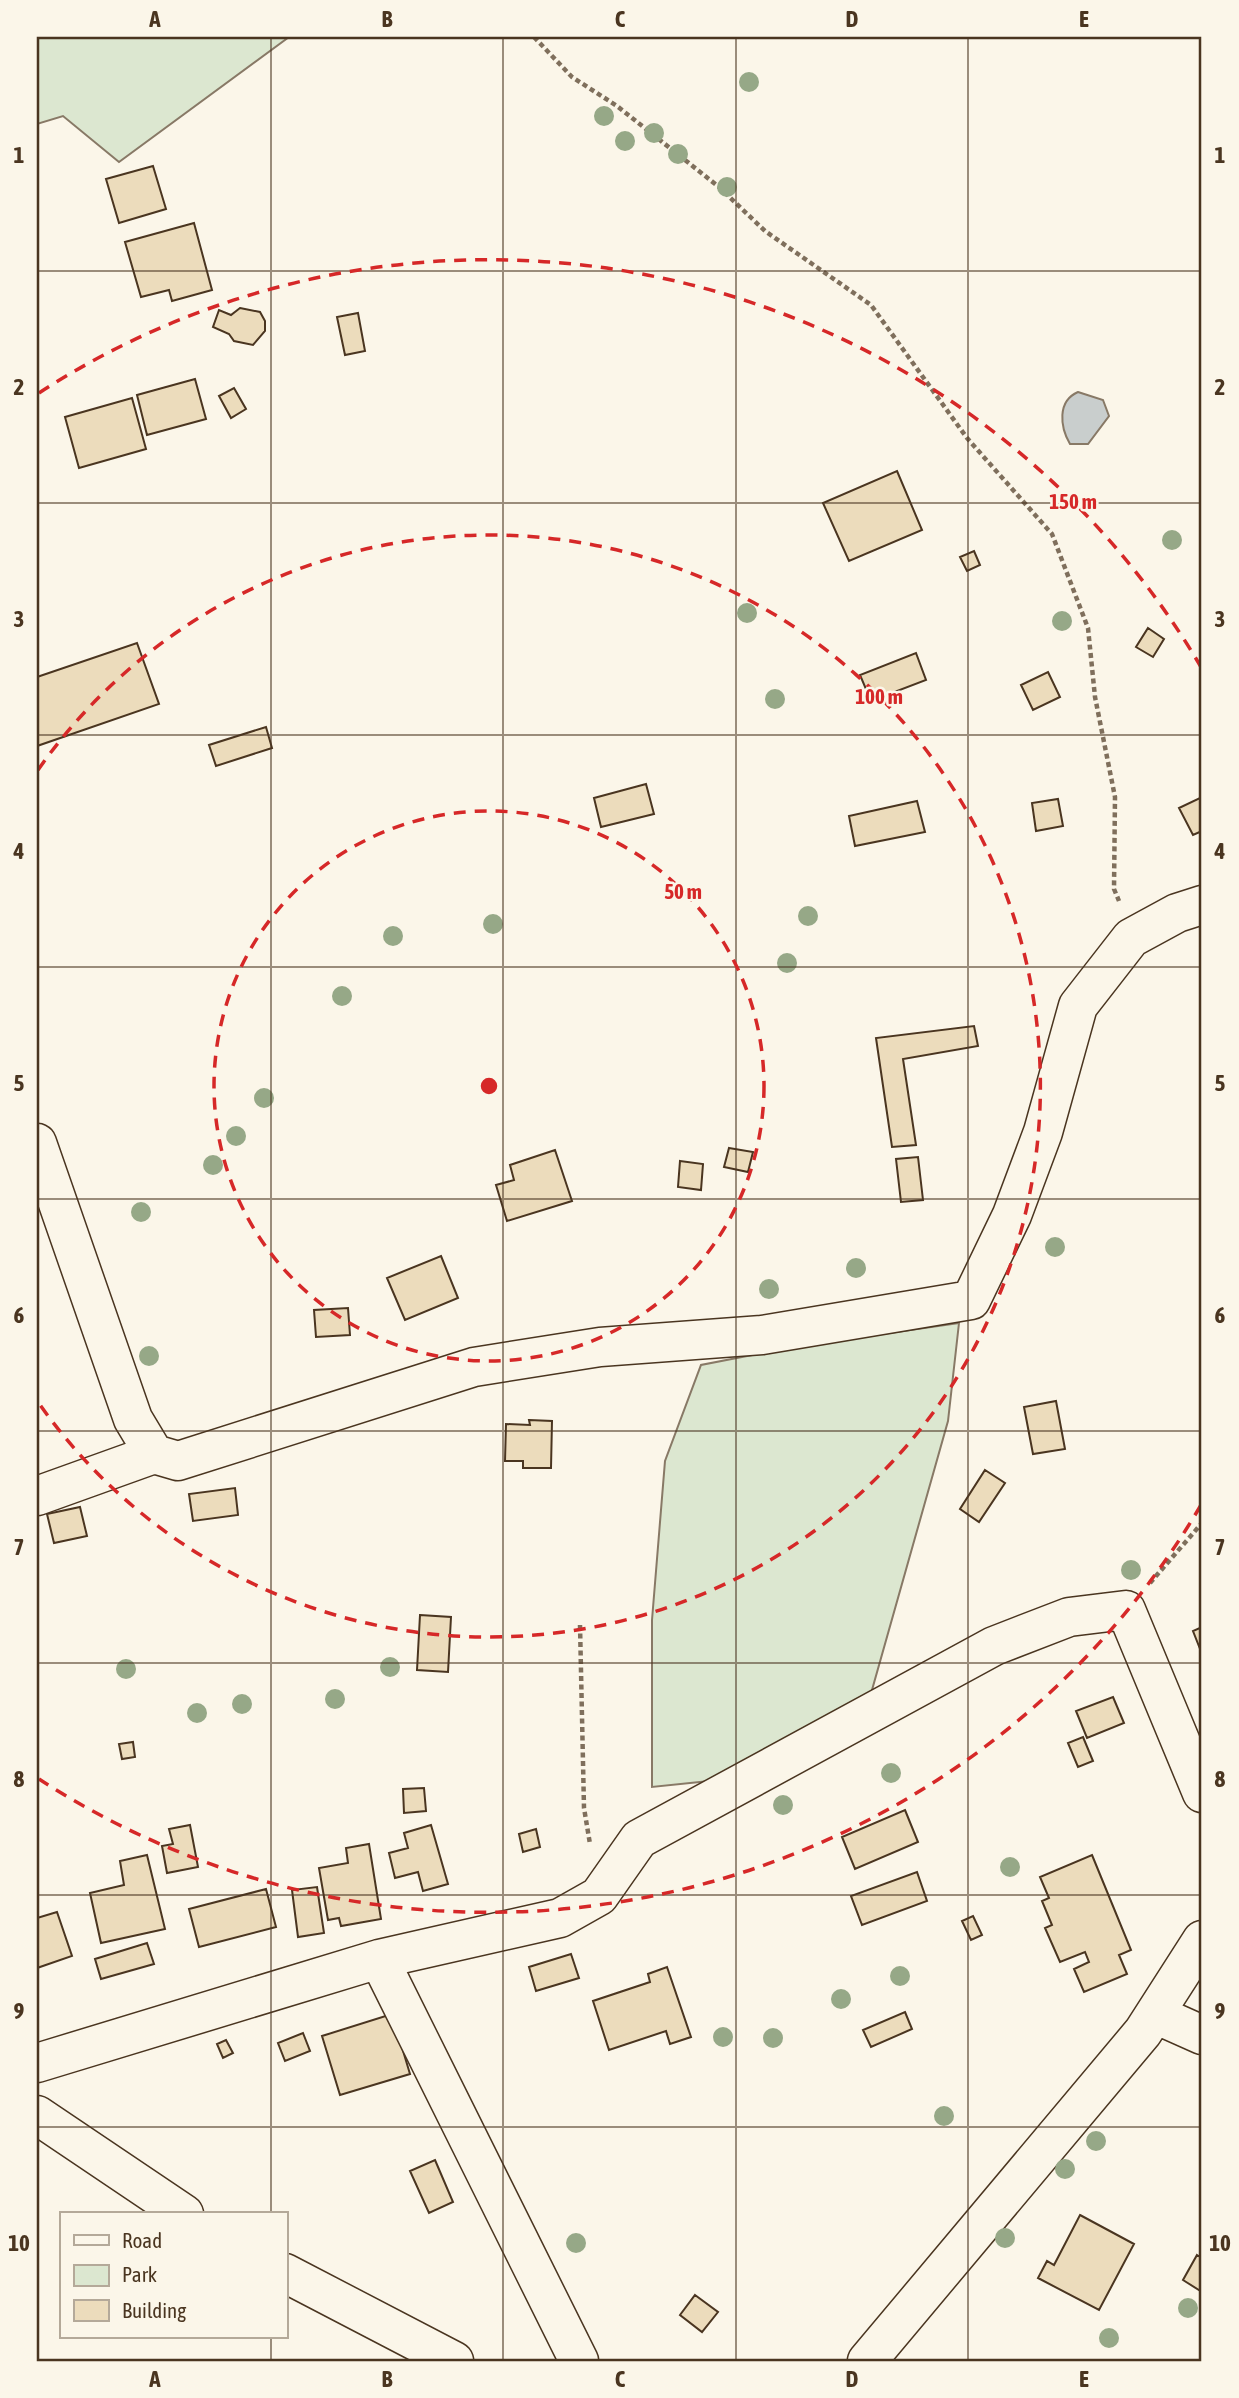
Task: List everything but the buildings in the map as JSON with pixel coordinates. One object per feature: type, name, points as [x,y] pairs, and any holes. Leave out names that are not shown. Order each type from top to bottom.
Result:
[{"type":"street","points":[[37,1496],[155,1454],[177,1461],[474,1367],[600,1347],[762,1335],[971,1300],[1013,1215],[1043,1132],[1078,1006],[1130,937],[1177,913],[1202,905]]},
{"type":"street","points":[[37,1143],[133,1419],[155,1454]]},
{"type":"street","points":[[37,2063],[379,1959],[560,1918],[599,1896],[639,1839],[995,1646],[1069,1617],[1126,1609],[1202,1793]]},
{"type":"street","points":[[867,2361],[1155,2014],[1202,1940]]},
{"type":"street","points":[[379,1959],[579,2361]]},
{"type":"street","points":[[1155,2014],[1202,2035]]},
{"type":"street","points":[[37,2115],[181,2212]]},
{"type":"street","points":[[287,2274],[454,2361]]},
{"type":"path","points":[[534,37],[572,77],[617,106],[719,187],[765,231],[871,305],[967,438],[1052,534],[1088,628],[1095,697],[1115,797],[1114,889],[1130,937]]},
{"type":"path","points":[[1126,1609],[1202,1523]]},
{"type":"path","points":[[580,1625],[584,1808],[599,1896]]},
{"type":"green space","points":[[37,37],[289,37],[119,162],[63,116],[37,124]]},
{"type":"green space","points":[[959,1323],[948,1421],[870,1697],[719,1780],[652,1787],[652,1620],[665,1461],[701,1365],[799,1346]]},
{"type":"shaded area","points":[[1078,392],[1103,400],[1109,416],[1088,444],[1070,444],[1064,430],[1062,415],[1066,402]]}]
